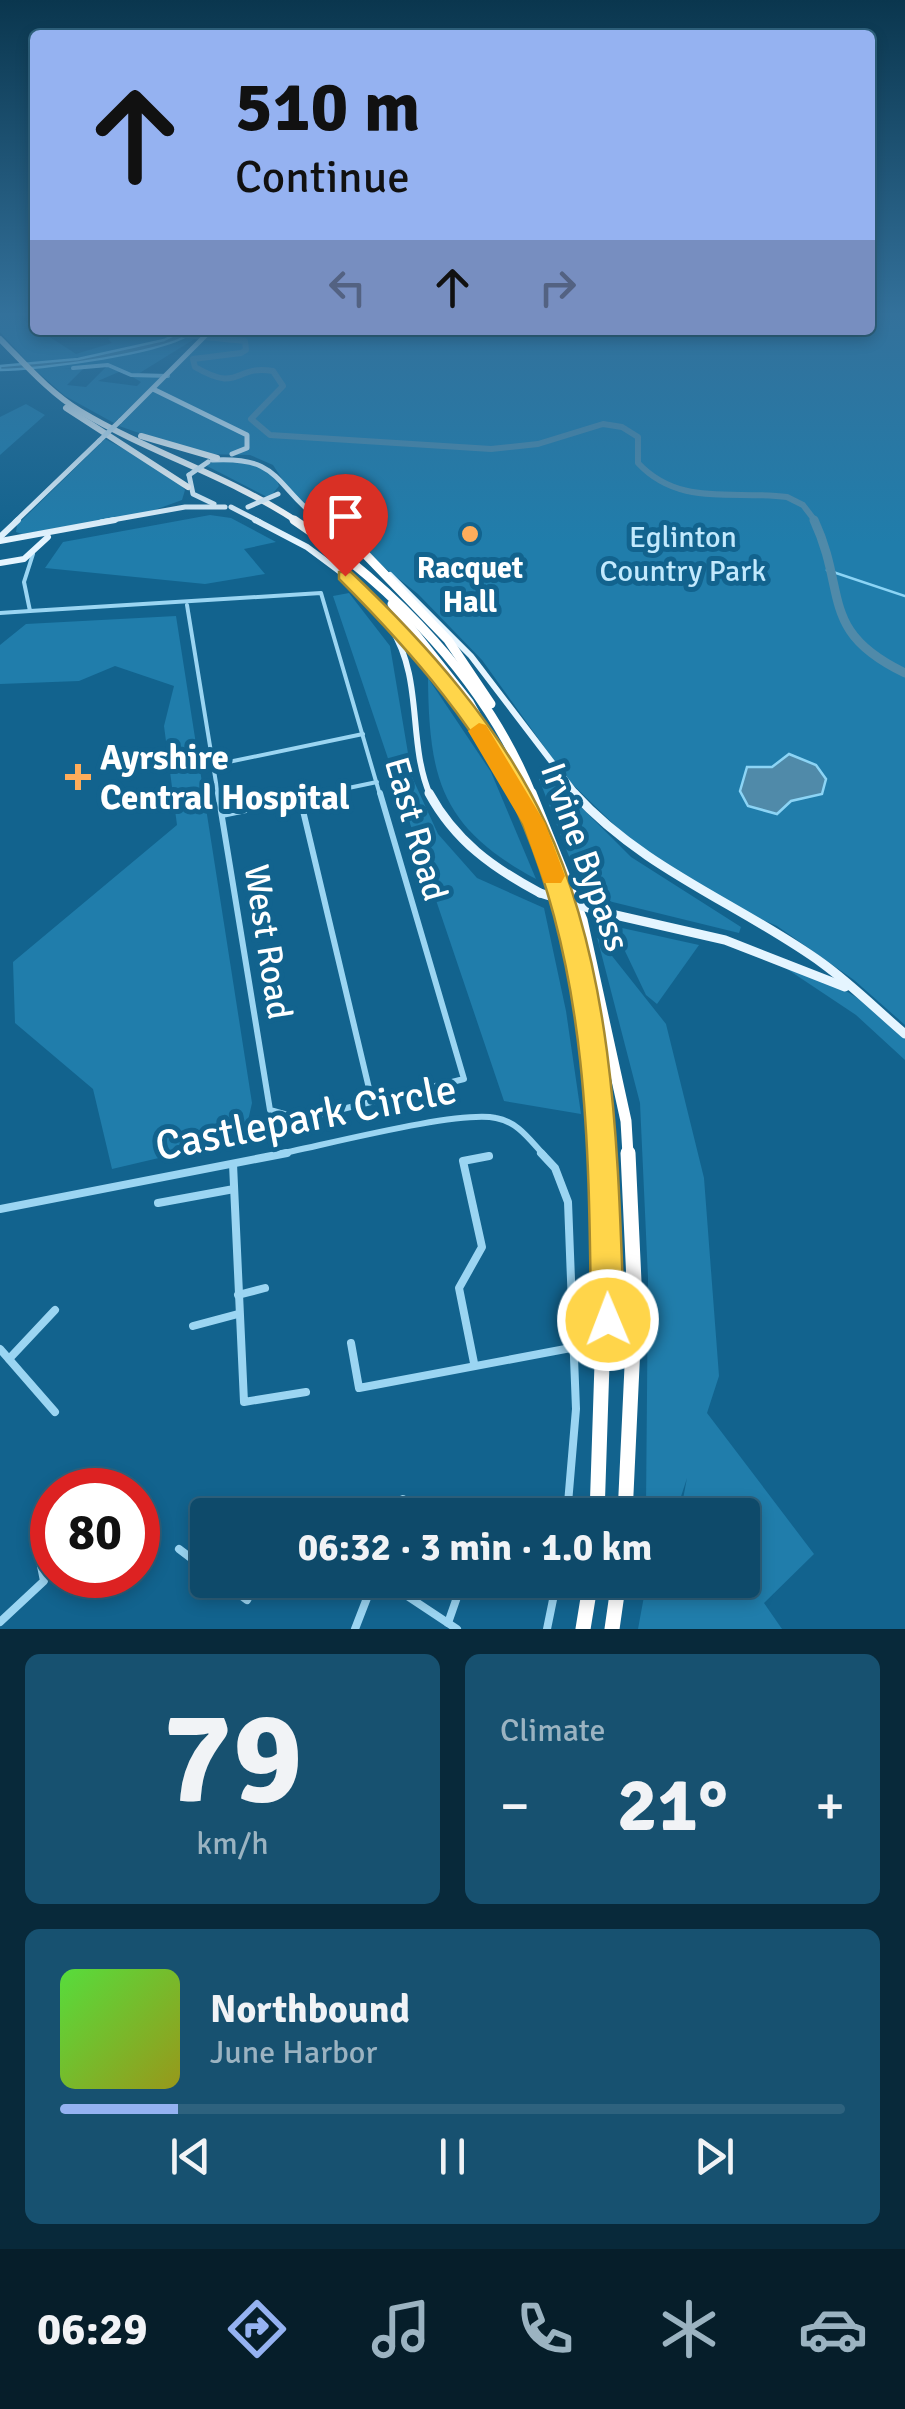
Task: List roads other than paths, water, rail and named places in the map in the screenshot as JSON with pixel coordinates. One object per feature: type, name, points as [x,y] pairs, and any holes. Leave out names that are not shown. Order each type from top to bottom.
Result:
[{"type":"highway","points":[[47,390],[66,408],[189,488]]},
{"type":"highway","points":[[52,390],[103,428]]},
{"type":"highway","points":[[66,408],[103,428]]},
{"type":"highway","points":[[80,411],[128,432],[216,459]]},
{"type":"highway","name":"Irvine Bypass","points":[[103,428],[254,494],[348,556],[442,648],[518,760],[582,920],[626,1122],[635,1303],[626,1498]]},
{"type":"highway","name":"Irvine Bypass","points":[[103,428],[266,506],[370,583],[455,679],[492,736],[534,823],[570,930],[585,995],[603,1137],[608,1320],[598,1498]]},
{"type":"highway","points":[[366,556],[448,640],[504,726],[518,760]]},
{"type":"highway","points":[[345,576],[384,612],[449,689],[534,823]]},
{"type":"highway","points":[[583,1629],[587,1598]]},
{"type":"highway","points":[[612,1629],[616,1598]]},
{"type":"main road","points":[[0,539],[151,391],[164,393],[243,432],[248,445],[260,461],[277,471],[294,500],[413,594],[471,656],[564,781],[626,843],[822,964],[905,1034]]},
{"type":"main road","points":[[170,510],[184,501],[189,474],[248,445]]},
{"type":"main road","points":[[216,459],[260,461]]},
{"type":"main road","points":[[0,539],[56,533],[170,510],[248,507],[278,494],[283,484]]},
{"type":"main road","points":[[189,488],[202,500],[228,507],[286,534],[345,576],[396,634],[408,662],[420,769],[429,797],[469,850],[502,875],[540,893],[598,911],[733,940],[802,964],[863,996]]},
{"type":"main road","points":[[12,526],[35,550]]},
{"type":"main road","points":[[3,563],[35,550],[56,533]]},
{"type":"street","points":[[30,611],[25,603],[24,570],[35,550]]},
{"type":"street","points":[[3,563],[24,570]]},
{"type":"street","name":"East Road","points":[[187,605],[321,592],[464,1079],[372,1102]]},
{"type":"street","points":[[0,613],[104,604],[187,605]]},
{"type":"street","name":"West Road","points":[[187,605],[270,1110],[302,1119],[372,1102]]},
{"type":"street","points":[[214,765],[363,734]]},
{"type":"street","points":[[222,815],[377,782]]},
{"type":"street","points":[[300,798],[372,1102]]},
{"type":"street","name":"Castlepark Circle","points":[[0,1210],[448,1121],[494,1117],[518,1126],[555,1168],[568,1202],[576,1346],[575,1443],[569,1498]]},
{"type":"street","points":[[474,1363],[459,1288],[482,1246],[462,1161],[489,1156]]},
{"type":"street","points":[[233,1164],[244,1402],[306,1392]]},
{"type":"street","points":[[158,1203],[234,1188]]},
{"type":"street","points":[[238,1296],[265,1288]]},
{"type":"street","points":[[9,1359],[55,1310]]},
{"type":"street","points":[[192,1326],[238,1314]]},
{"type":"street","points":[[351,1343],[360,1388],[576,1346]]},
{"type":"street","points":[[0,1348],[55,1412]]},
{"type":"street","points":[[179,1549],[190,1557]]},
{"type":"street","points":[[0,1622],[30,1593]]},
{"type":"street","points":[[356,1629],[367,1598]]},
{"type":"street","points":[[410,1598],[452,1626],[459,1598]]},
{"type":"street","points":[[547,1629],[553,1598]]},
{"type":"waterway","points":[[279,390],[251,419],[270,435],[491,449],[538,444],[603,424],[622,427],[638,437],[638,463],[671,486],[707,494],[787,497],[803,505],[816,522]]},
{"type":"waterway","points":[[814,520],[847,625],[859,642],[905,673]]},
{"type":"waterway","points":[[827,570],[905,596]]},
{"type":"place","name":"Racquet Hall","points":[[470,534]]},
{"type":"place","name":"Ayrshire Central Hospital","points":[[78,777]]},
{"type":"park label","name":"Eglinton Country Park","points":[[683,554]]}]
